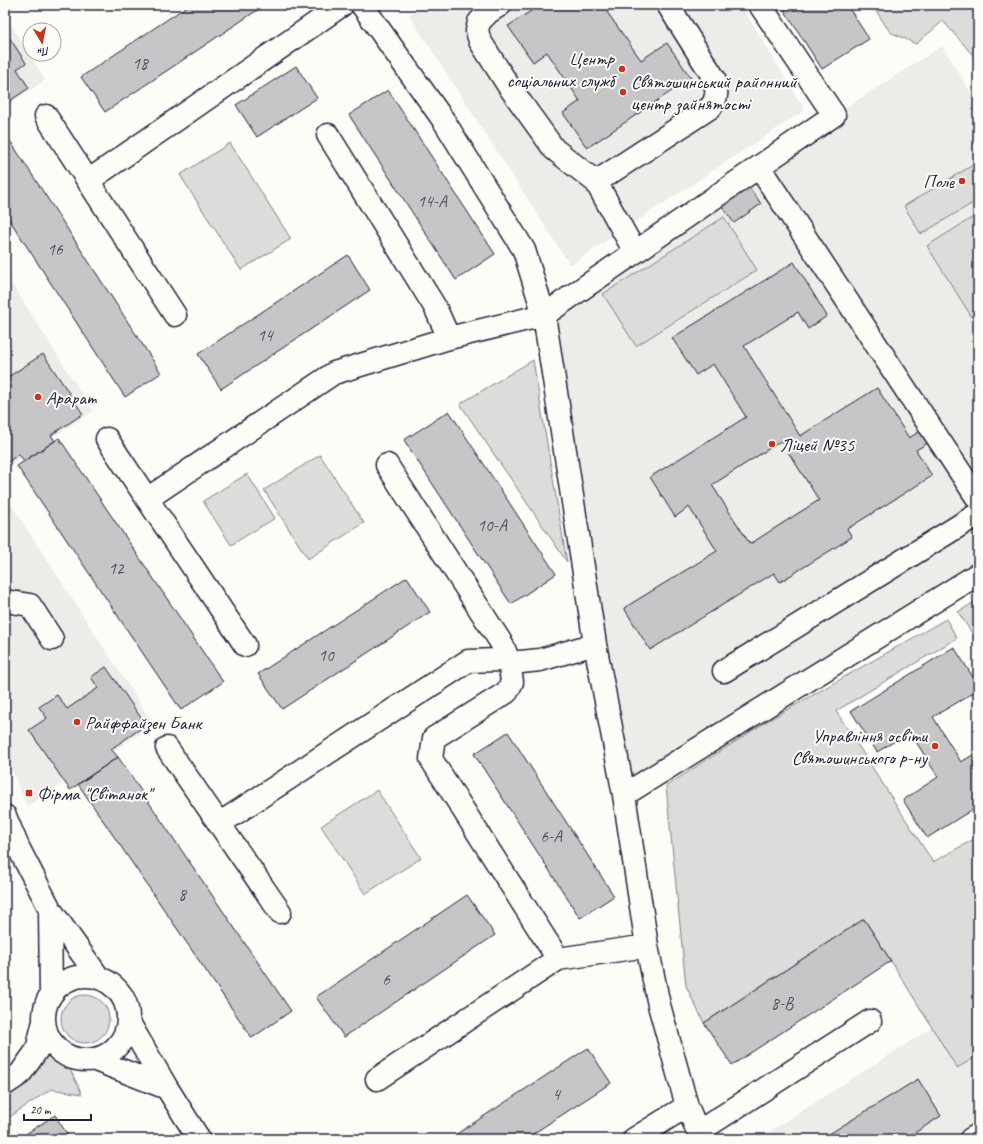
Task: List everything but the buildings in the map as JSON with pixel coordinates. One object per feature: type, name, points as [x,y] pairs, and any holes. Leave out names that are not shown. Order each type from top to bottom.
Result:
[{"type":"street","points":[[88,181],[342,5]]},
{"type":"street","points":[[362,5],[444,121],[524,250],[544,315],[595,644],[624,795],[647,946],[659,1005],[688,1106],[700,1136],[870,1022]]},
{"type":"street","points":[[500,5],[479,22],[477,31],[480,41],[508,85],[554,149],[596,182],[636,252]]},
{"type":"street","points":[[596,182],[711,107],[716,100],[717,89],[714,78],[668,5]]},
{"type":"street","points":[[147,499],[334,373],[449,338],[544,315],[834,115],[760,5]]},
{"type":"street","points":[[46,116],[175,315]]},
{"type":"street","points":[[328,135],[436,307],[449,338]]},
{"type":"street","points":[[759,167],[978,499]]},
{"type":"street","points":[[107,439],[245,645]]},
{"type":"street","points":[[387,465],[502,644],[509,661],[512,682],[507,692],[434,738],[431,759],[558,959]]},
{"type":"street","points":[[724,671],[978,514]]},
{"type":"street","points":[[624,795],[978,574]]},
{"type":"street","points":[[5,601],[30,605],[52,639]]},
{"type":"street","points":[[219,824],[468,661],[497,660],[521,662],[540,660],[595,644]]},
{"type":"street","points":[[167,748],[280,912]]},
{"type":"street","points":[[5,816],[18,847],[50,909],[99,978]]},
{"type":"street","points":[[50,909],[51,995]]},
{"type":"street","points":[[377,1079],[558,959],[647,946]]},
{"type":"street","points":[[5,1084],[20,1074],[37,1050],[44,1021],[45,1008],[51,995],[60,985],[72,978],[86,976],[99,978],[112,985],[121,995],[127,1007],[128,1021],[124,1035],[117,1046],[106,1055],[92,1059],[79,1059],[66,1055],[55,1046],[47,1035],[44,1021]]},
{"type":"street","points":[[128,1021],[199,1139]]},
{"type":"street","points":[[92,1059],[167,1088]]},
{"type":"street","points":[[634,1139],[688,1106]]},
{"type":"street","points":[[971,1139],[978,1135]]},
{"type":"shaded area","points":[[423,5],[741,5],[805,110],[570,265],[409,15]]},
{"type":"shaded area","points":[[872,5],[978,5],[978,61],[943,21],[916,44],[890,32]]},
{"type":"shaded area","points":[[5,15],[22,43],[22,62],[34,62],[45,80],[5,107]]},
{"type":"shaded area","name":"Ліцей №35","points":[[942,46],[978,104],[978,574],[624,795],[544,315],[834,115]]},
{"type":"shaded area","points":[[230,143],[291,239],[241,270],[180,175]]},
{"type":"shaded area","name":"Поле","points":[[978,162],[978,200],[921,234],[904,206]]},
{"type":"shaded area","points":[[978,214],[978,327],[927,246]]},
{"type":"shaded area","points":[[724,217],[757,270],[636,346],[603,294]]},
{"type":"shaded area","points":[[5,273],[93,411],[5,468]]},
{"type":"shaded area","points":[[533,360],[567,562],[460,404]]},
{"type":"shaded area","points":[[320,455],[364,523],[308,559],[264,490]]},
{"type":"shaded area","points":[[247,474],[275,518],[231,545],[203,501]]},
{"type":"shaded area","points":[[5,495],[154,725],[27,806],[5,754]]},
{"type":"shaded area","points":[[978,600],[978,642],[958,612]]},
{"type":"shaded area","points":[[946,619],[957,638],[836,711],[933,862],[978,837],[978,1056],[957,1068],[864,919],[704,1023],[686,986],[666,786],[769,720]]},
{"type":"shaded area","points":[[377,790],[421,858],[365,894],[321,826]]},
{"type":"shaded area","points":[[85,995],[94,997],[102,1002],[107,1010],[109,1019],[107,1028],[102,1036],[94,1041],[85,1043],[76,1041],[68,1036],[63,1028],[61,1019],[63,1010],[68,1002],[76,997]]},
{"type":"shaded area","points":[[978,998],[978,1139],[758,1139]]},
{"type":"shaded area","points":[[46,1038],[54,1050],[65,1059],[82,1094],[51,1089],[5,1120],[5,1089]]},
{"type":"place","name":"Центр соціальних служб","points":[[622,69]]},
{"type":"place","name":"Святошинський районний центр зайнятості","points":[[623,92]]},
{"type":"place","name":"Поле","points":[[962,181]]},
{"type":"place","name":"Арарат","points":[[38,397]]},
{"type":"place","name":"Ліцей №35","points":[[772,444]]},
{"type":"place","name":"Райффайзен Банк","points":[[77,722]]},
{"type":"place","name":"Управління освіти Святошинського р-ну","points":[[935,746]]},
{"type":"place","name":"Фірма \"Світанок\"","points":[[29,793]]}]
